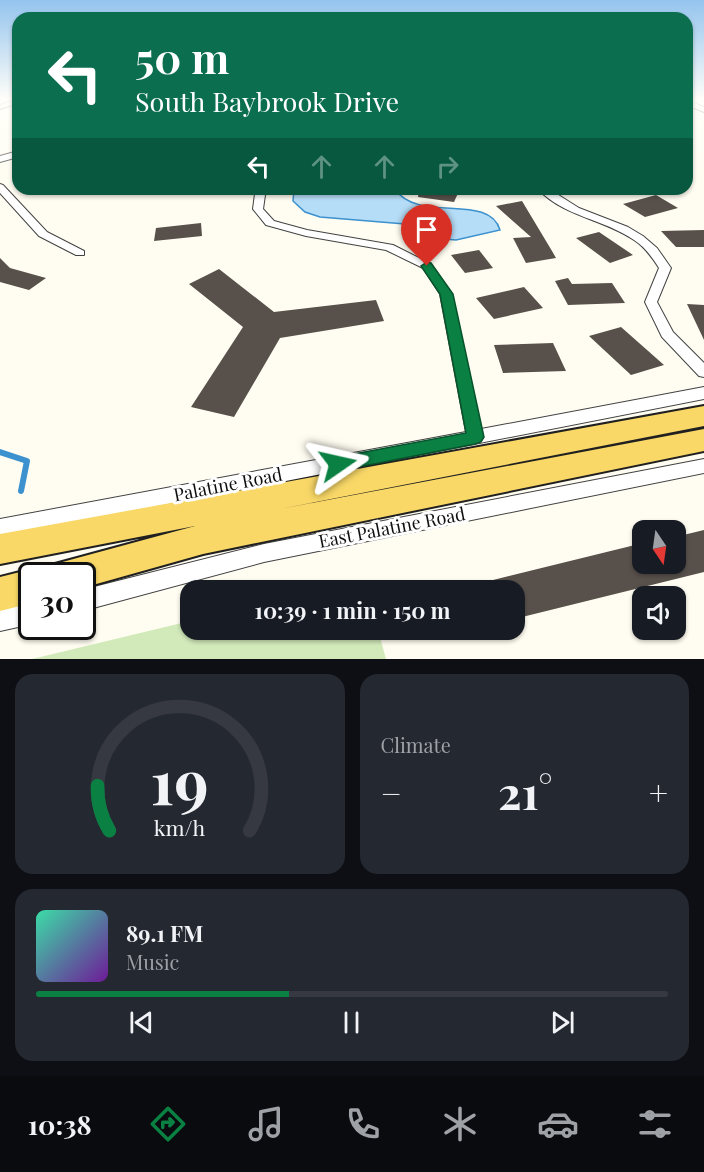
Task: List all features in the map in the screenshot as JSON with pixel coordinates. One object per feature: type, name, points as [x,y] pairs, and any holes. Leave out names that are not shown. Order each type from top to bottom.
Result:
[{"type":"main road","name":"Palatine Road","points":[[0,549],[704,416]]},
{"type":"main road","points":[[96,568],[203,539],[704,440]]},
{"type":"main road","points":[[0,594],[18,590]]},
{"type":"street","points":[[0,188],[43,234],[80,253]]},
{"type":"street","points":[[260,195],[258,209],[270,223],[306,233],[389,247],[427,266],[446,294],[475,437]]},
{"type":"street","points":[[550,195],[580,212],[637,234],[656,250],[665,268],[651,302],[667,334],[704,372]]},
{"type":"street","name":"Palatine Road","points":[[0,528],[704,393]]},
{"type":"street","name":"East Palatine Road","points":[[96,597],[264,553],[704,466]]},
{"type":"street","points":[[0,620],[18,616]]},
{"type":"green space","points":[[180,623],[180,640],[381,640],[386,659],[32,659]]},
{"type":"water","points":[[294,195],[402,195],[420,205],[482,212],[493,219],[500,230],[456,240],[433,238],[405,224],[320,217],[305,212],[293,201]]},
{"type":"building","points":[[418,195],[457,195],[454,202],[418,197]]},
{"type":"building","points":[[656,195],[678,208],[645,217],[623,204]]},
{"type":"building","points":[[522,201],[556,258],[526,263],[513,238],[531,237],[496,206]]},
{"type":"building","points":[[201,223],[202,236],[154,241],[156,228]]},
{"type":"building","points":[[704,230],[704,247],[676,247],[661,231]]},
{"type":"building","points":[[599,232],[633,255],[610,263],[576,238]]},
{"type":"building","points":[[479,250],[493,268],[465,273],[451,255]]},
{"type":"building","points":[[0,258],[10,268],[46,278],[29,290],[0,282]]},
{"type":"building","points":[[219,269],[274,312],[376,300],[384,321],[280,338],[234,417],[191,407],[243,327],[189,284]]},
{"type":"building","points":[[568,278],[572,284],[612,283],[625,303],[568,305],[555,281]]},
{"type":"building","points":[[524,287],[543,308],[494,319],[476,298]]},
{"type":"building","points":[[687,304],[704,305],[704,340]]},
{"type":"building","points":[[621,327],[664,365],[631,375],[589,336]]},
{"type":"building","points":[[553,343],[566,371],[503,373],[494,345]]},
{"type":"building","points":[[704,530],[704,572],[647,586],[632,586],[632,590],[525,616],[525,580],[493,580],[632,546],[632,574],[686,574],[686,534]]},
{"type":"waterway","points":[[0,452],[27,461],[21,491]]},
{"type":"route","points":[[338,464],[475,437],[446,294],[427,266]]}]
